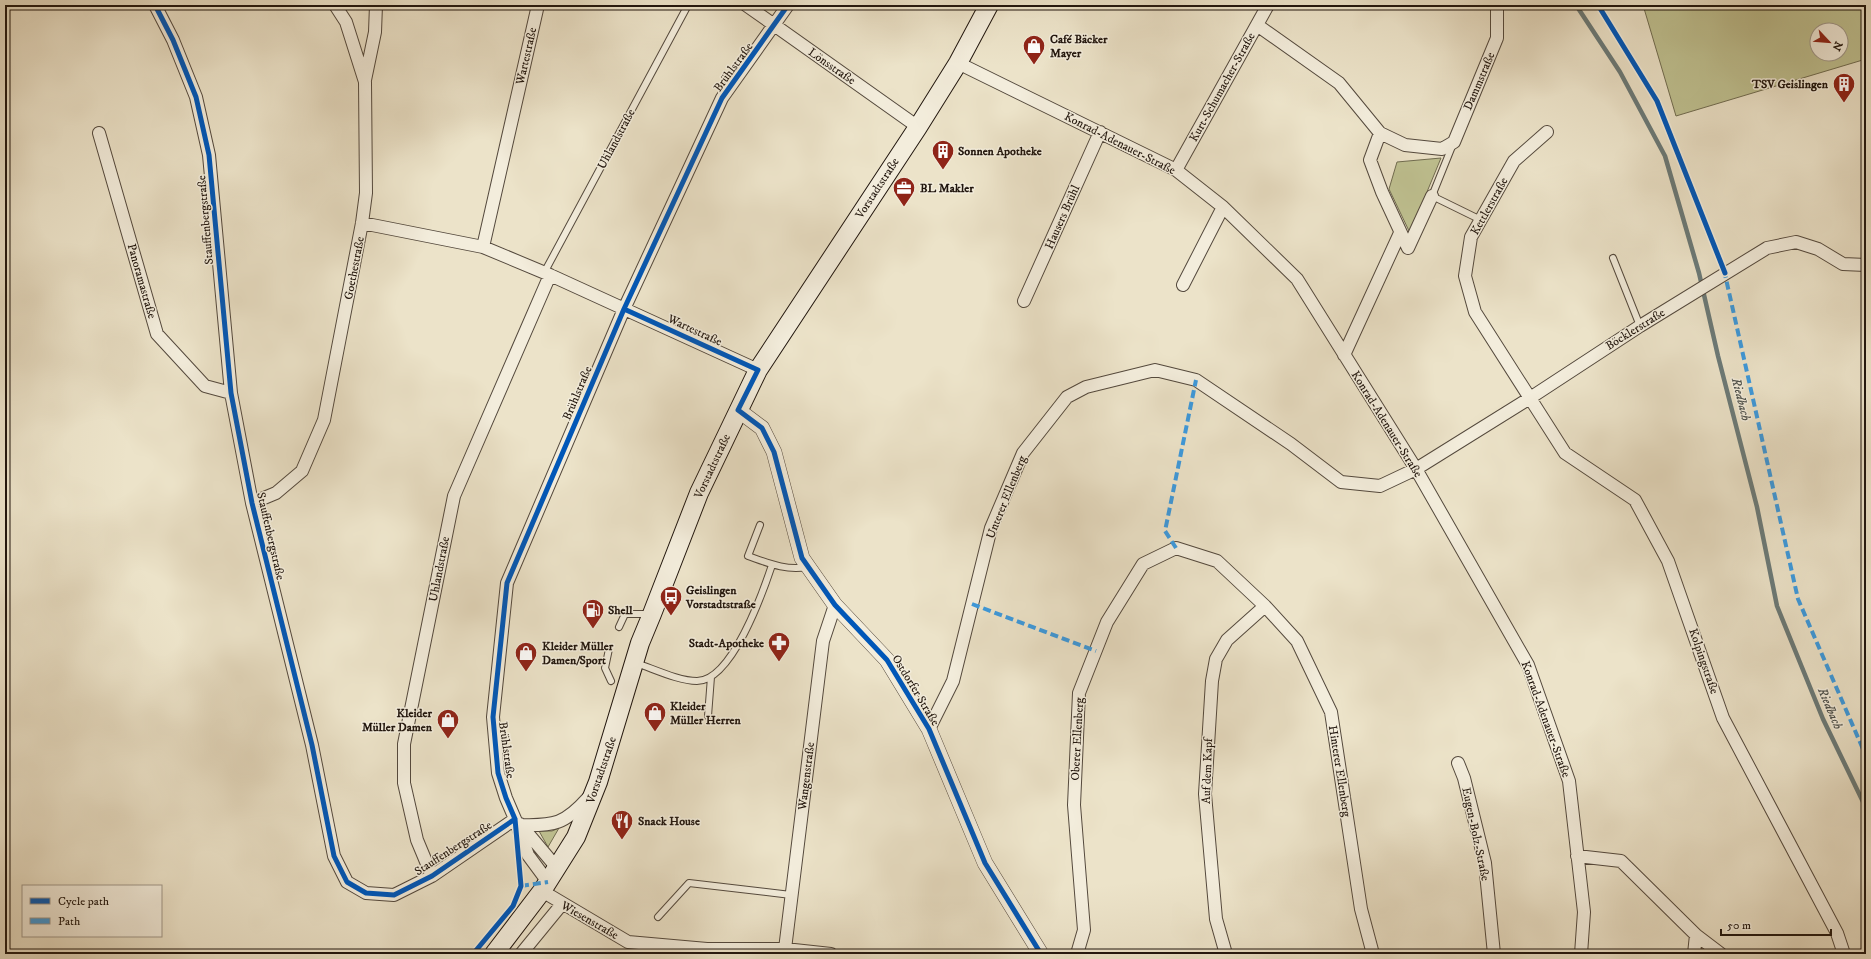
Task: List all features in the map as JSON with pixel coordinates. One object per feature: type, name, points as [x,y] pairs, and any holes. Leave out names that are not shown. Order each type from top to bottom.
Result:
[{"type":"main road","name":"Vorstadtstraße","points":[[494,954],[549,880],[576,837],[595,790],[634,662],[699,493],[758,370],[918,127],[958,63],[989,5]]},
{"type":"street","name":"Stauffenbergstraße","points":[[155,5],[173,40],[196,97],[208,155],[231,393],[252,503],[312,745],[334,856],[347,882],[366,893],[394,895],[432,876],[518,822]]},
{"type":"street","name":"Goethestraße","points":[[252,503],[276,493],[302,471],[324,420],[362,223],[366,193],[365,82],[346,22],[335,5]]},
{"type":"street","points":[[365,82],[375,32],[376,5]]},
{"type":"street","name":"Wartestraße","points":[[483,247],[538,5]]},
{"type":"street","name":"Lönsstraße","points":[[746,5],[918,127]]},
{"type":"street","name":"Brühlstraße","points":[[549,880],[506,798],[498,773],[493,717],[507,583],[624,309],[722,98],[788,5]]},
{"type":"street","name":"Kurt-Schumacher-Straße","points":[[1176,170],[1268,5]]},
{"type":"street","name":"Dammstraße","points":[[1454,142],[1497,38],[1497,5]]},
{"type":"street","points":[[1257,25],[1339,83],[1380,133],[1405,145],[1442,149],[1454,142]]},
{"type":"street","name":"Konrad-Adenauer-Straße","points":[[958,63],[1176,170],[1223,207],[1297,279],[1416,469],[1528,665],[1569,781],[1584,912],[1581,954]]},
{"type":"street","name":"Hausers Brühl","points":[[1024,301],[1100,132]]},
{"type":"street","name":"Kettlerstraße","points":[[1530,398],[1475,312],[1465,276],[1471,237],[1514,161],[1547,132]]},
{"type":"street","name":"Panoramastraße","points":[[99,133],[157,334],[205,386],[231,393]]},
{"type":"street","points":[[1380,133],[1370,160],[1400,233],[1408,248],[1432,196]]},
{"type":"street","points":[[1183,285],[1223,207]]},
{"type":"street","name":"Wartestraße","points":[[362,223],[483,247],[547,274],[758,370]]},
{"type":"street","points":[[1344,354],[1400,233]]},
{"type":"street","name":"Böcklerstraße","points":[[1416,469],[1530,398],[1640,326],[1767,248],[1796,242],[1818,249],[1843,264],[1866,265]]},
{"type":"street","name":"Uhlandstraße","points":[[432,876],[418,840],[404,783],[404,744],[454,496],[547,274]]},
{"type":"street","name":"Unterer Ellenberg","points":[[929,730],[953,681],[991,528],[1023,453],[1067,397],[1086,387],[1156,370],[1196,380],[1291,444],[1341,482],[1380,486],[1416,469]]},
{"type":"street","name":"Kolpingstraße","points":[[1530,398],[1564,453],[1635,500],[1668,561],[1723,718],[1837,933],[1844,954]]},
{"type":"street","name":"Ostdorfer Straße","points":[[738,410],[762,428],[774,452],[802,558],[835,604],[887,660],[929,730],[985,863],[1039,954]]},
{"type":"street","name":"Oberer Ellenberg","points":[[1077,954],[1084,930],[1074,805],[1079,693],[1107,622],[1143,564],[1176,548],[1217,561],[1265,606]]},
{"type":"street","name":"Wangenstraße","points":[[785,949],[823,641],[835,604]]},
{"type":"street","name":"Auf dem Kapf","points":[[1226,954],[1216,919],[1205,794],[1212,681],[1216,659],[1227,640],[1265,606]]},
{"type":"street","name":"Hinterer Ellenberg","points":[[1265,606],[1297,641],[1331,712],[1361,909],[1373,954]]},
{"type":"street","name":"Eugen-Bolz-Straße","points":[[1458,763],[1464,778],[1485,864],[1494,954]]},
{"type":"street","points":[[518,822],[548,824],[564,820],[579,808],[595,790]]},
{"type":"street","name":"Brühlstraße","points":[[518,822],[528,855],[549,880]]},
{"type":"street","points":[[1578,856],[1621,861],[1696,935],[1721,954]]},
{"type":"street","name":"Wiesenstraße","points":[[549,880],[562,904],[628,942],[707,951],[785,949],[831,954]]},
{"type":"street","points":[[521,954],[562,904]]},
{"type":"street","points":[[1694,954],[1696,935]]},
{"type":"lane","name":"Uhlandstraße","points":[[547,274],[688,5]]},
{"type":"lane","points":[[1454,142],[1432,196],[1481,220]]},
{"type":"lane","points":[[1613,258],[1640,326]]},
{"type":"lane","points":[[760,525],[748,556],[772,565],[794,570],[808,567]]},
{"type":"lane","points":[[634,662],[686,680],[699,681],[711,677],[723,667],[738,644],[760,601],[772,565]]},
{"type":"lane","points":[[619,627],[625,614],[652,614]]},
{"type":"lane","points":[[609,649],[605,668],[611,681]]},
{"type":"lane","points":[[708,716],[711,677]]},
{"type":"lane","points":[[658,917],[689,883],[792,895]]},
{"type":"green space","points":[[1643,5],[1866,5],[1866,59],[1676,116]]},
{"type":"green space","points":[[1441,158],[1410,233],[1389,189],[1397,162]]},
{"type":"green space","points":[[559,828],[548,847],[539,831],[552,831]]},
{"type":"waterway","name":"Riedbach","points":[[1576,5],[1620,72],[1665,156],[1699,273],[1718,356],[1757,507],[1777,606],[1823,719],[1866,808]]},
{"type":"marked path","points":[[1724,270],[1798,599],[1866,756]]},
{"type":"marked path","points":[[1176,548],[1165,531],[1196,380]]},
{"type":"marked path","points":[[972,604],[1096,651]]},
{"type":"marked path","points":[[521,886],[548,882]]},
{"type":"cycle path","points":[[155,5],[173,40],[196,97],[209,155],[231,393],[252,503],[312,745],[334,856],[347,882],[366,893],[394,895],[432,876],[515,819]]},
{"type":"cycle path","points":[[473,954],[513,906],[521,886],[515,819],[498,773],[493,717],[507,583],[624,309],[722,98],[788,5]]},
{"type":"cycle path","points":[[1598,5],[1657,101],[1725,273]]},
{"type":"cycle path","points":[[624,309],[758,370],[738,410],[762,428],[774,452],[802,558],[835,605],[887,660],[929,729],[985,863],[1041,954]]},
{"type":"place","name":"Café Bäcker Mayer","points":[[1034,66]]},
{"type":"place","name":"TSV Geislingen","points":[[1844,104]]},
{"type":"place","name":"Sonnen Apotheke","points":[[943,170]]},
{"type":"place","name":"BL Makler","points":[[904,208]]},
{"type":"place","name":"Geislingen Vorstadtstraße","points":[[671,616]]},
{"type":"place","name":"Shell","points":[[593,630]]},
{"type":"place","name":"Stadt-Apotheke","points":[[779,662]]},
{"type":"place","name":"Kleider Müller Damen/Sport","points":[[526,672]]},
{"type":"place","name":"Kleider Müller Herren","points":[[655,732]]},
{"type":"place","name":"Kleider Müller Damen","points":[[448,740]]},
{"type":"place","name":"Snack House","points":[[622,840]]}]
